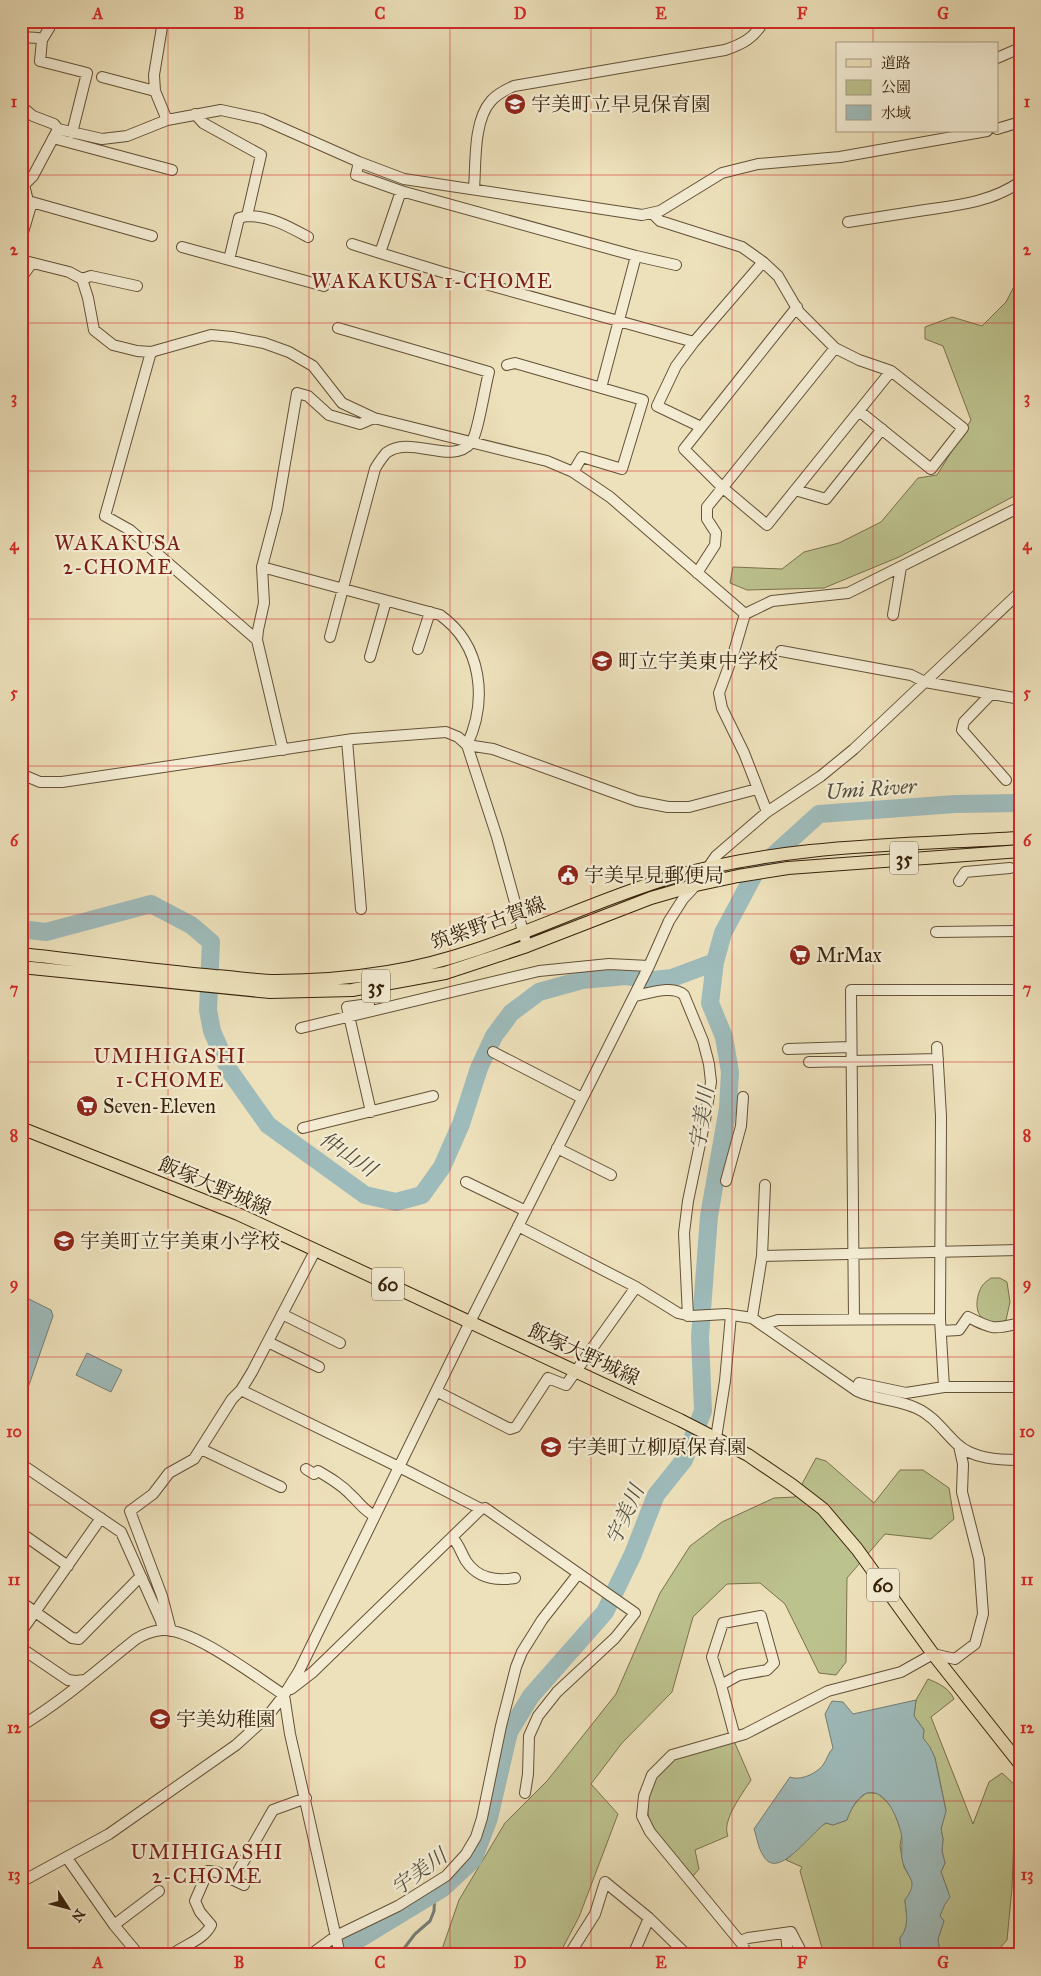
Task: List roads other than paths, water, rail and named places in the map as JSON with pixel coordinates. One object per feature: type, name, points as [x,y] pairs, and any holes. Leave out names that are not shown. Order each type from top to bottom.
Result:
[{"type":"main road","name":"筑紫野古賀線","points":[[222,982],[344,978],[430,964],[471,952],[669,878],[747,859],[804,851],[1020,838]]},
{"type":"main road","name":"筑紫野古賀線","points":[[21,967],[222,982],[270,992],[352,990],[445,973],[527,946],[651,898],[696,885],[738,876],[788,868],[1020,851]]},
{"type":"main road","name":"筑紫野古賀線","points":[[21,954],[192,979]]},
{"type":"main road","name":"飯塚大野城線","points":[[21,1128],[238,1214],[577,1371],[680,1420],[756,1460],[822,1509],[857,1550],[934,1654],[1020,1764]]},
{"type":"street","points":[[163,21],[155,60],[156,91],[167,120]]},
{"type":"street","points":[[474,190],[478,136],[482,116],[490,101],[501,92],[514,86],[725,50],[742,45],[757,34],[764,21]]},
{"type":"street","points":[[51,25],[42,40],[40,60],[87,73],[72,133]]},
{"type":"street","points":[[21,37],[42,40]]},
{"type":"street","points":[[998,58],[1020,48]]},
{"type":"street","points":[[102,77],[156,91]]},
{"type":"street","points":[[21,106],[33,116],[54,124],[55,133],[33,176],[23,186],[28,201],[152,236]]},
{"type":"street","points":[[55,133],[72,133],[102,139],[127,136],[167,120],[221,110],[262,120],[359,162],[404,179],[628,214],[652,214],[722,173],[758,164],[840,157],[981,132]]},
{"type":"street","points":[[195,114],[203,123],[261,155],[247,216]]},
{"type":"street","points":[[998,129],[1020,122]]},
{"type":"street","points":[[55,133],[172,170]]},
{"type":"street","points":[[359,162],[356,175],[401,191],[636,256],[676,265]]},
{"type":"street","points":[[848,222],[969,204],[990,198],[1020,182]]},
{"type":"street","points":[[380,253],[401,191]]},
{"type":"street","points":[[21,239],[32,202]]},
{"type":"street","points":[[652,214],[660,221],[742,247],[778,276],[803,316],[835,348],[859,360],[891,371],[963,428],[930,469],[860,411]]},
{"type":"street","points":[[229,260],[239,218],[256,216],[277,220],[308,237]]},
{"type":"street","points":[[352,244],[442,272],[694,342]]},
{"type":"street","points":[[182,247],[324,286]]},
{"type":"street","points":[[601,388],[636,256]]},
{"type":"street","points":[[21,278],[26,261],[69,272],[82,279],[94,330],[113,345],[137,351],[151,352],[211,335],[232,337],[264,344],[289,352],[313,366],[342,403],[374,418],[547,461],[573,472],[610,497],[745,614]]},
{"type":"street","points":[[701,427],[657,406],[676,366],[694,342],[763,262]]},
{"type":"street","points":[[82,279],[91,276],[137,286]]},
{"type":"street","points":[[797,308],[684,449],[722,487],[767,525],[891,371]]},
{"type":"street","points":[[330,636],[375,469],[388,452],[408,446],[439,451],[453,451],[462,450],[472,442],[489,372],[338,328]]},
{"type":"street","points":[[697,573],[715,545],[716,533],[707,519],[707,507],[835,348]]},
{"type":"street","points":[[151,352],[105,516],[130,530],[257,640]]},
{"type":"street","points":[[506,365],[515,363],[643,400],[622,469],[582,457],[573,472]]},
{"type":"street","points":[[283,750],[257,640],[264,603],[262,567],[277,510],[297,393],[308,396],[329,415],[360,424],[374,418]]},
{"type":"street","points":[[795,490],[826,499],[882,429]]},
{"type":"street","points":[[767,812],[744,753],[722,708],[719,694],[745,614],[772,601],[848,593],[1020,507]]},
{"type":"street","points":[[262,567],[430,612],[440,615],[450,622],[466,642],[476,663],[480,689],[475,728],[467,745]]},
{"type":"street","points":[[893,615],[901,567]]},
{"type":"street","points":[[21,1882],[109,1834],[236,1745],[267,1717],[284,1695],[298,1671],[470,1322],[649,966],[669,921],[683,899],[696,885],[716,856],[767,812],[821,776],[854,749],[1020,592]]},
{"type":"street","points":[[370,657],[386,601]]},
{"type":"street","points":[[418,649],[430,612]]},
{"type":"street","points":[[781,651],[911,675],[925,682],[1020,699]]},
{"type":"street","points":[[990,694],[964,722],[962,730],[1006,780]]},
{"type":"street","points":[[21,774],[40,782],[62,782],[348,740],[446,732],[458,737],[467,745],[497,837],[527,946]]},
{"type":"street","points":[[348,740],[361,909]]},
{"type":"street","points":[[467,745],[493,749],[637,801],[668,807],[689,807],[757,789]]},
{"type":"street","points":[[959,881],[965,872],[1007,868],[1003,852]]},
{"type":"street","points":[[936,932],[1020,931]]},
{"type":"street","points":[[301,1028],[539,971],[610,964],[649,966]]},
{"type":"street","points":[[366,988],[369,1004],[346,1008],[371,1112]]},
{"type":"street","points":[[634,995],[676,989],[684,994],[703,1041],[709,1064],[711,1082],[707,1120],[688,1201],[684,1233],[690,1316]]},
{"type":"street","points":[[854,1319],[850,1061],[851,990],[1020,990]]},
{"type":"street","points":[[788,1049],[850,1046]]},
{"type":"street","points":[[937,1047],[941,1116],[940,1319],[944,1387]]},
{"type":"street","points":[[493,1052],[582,1098]]},
{"type":"street","points":[[809,1062],[938,1059]]},
{"type":"street","points":[[303,1128],[434,1096]]},
{"type":"street","points":[[726,1181],[741,1126],[743,1097]]},
{"type":"street","points":[[557,1148],[611,1175]]},
{"type":"street","points":[[466,1182],[526,1211]]},
{"type":"street","points":[[752,1318],[762,1256],[765,1185]]},
{"type":"street","points":[[518,1226],[636,1287],[678,1313],[690,1316],[728,1315],[752,1318],[856,1390],[866,1395],[918,1408],[936,1422],[959,1446],[976,1455],[1003,1460],[1020,1460]]},
{"type":"street","points":[[762,1256],[1020,1250]]},
{"type":"street","points":[[167,1631],[162,1596],[130,1511],[153,1494],[169,1473],[194,1459],[232,1399],[241,1390],[252,1372],[315,1251]]},
{"type":"street","points":[[436,1391],[510,1429],[516,1427],[548,1378],[566,1385],[636,1287]]},
{"type":"street","points":[[282,1314],[340,1343]]},
{"type":"street","points":[[713,1437],[725,1381],[728,1315]]},
{"type":"street","points":[[941,1331],[959,1330],[968,1317],[986,1327],[993,1328],[1020,1322]]},
{"type":"street","points":[[762,1325],[778,1320],[940,1319]]},
{"type":"street","points":[[268,1342],[319,1367]]},
{"type":"street","points":[[856,1390],[859,1383],[906,1393],[944,1387],[1020,1387]]},
{"type":"street","points":[[241,1390],[481,1509],[484,1508],[634,1613],[615,1638],[557,1692],[538,1716],[529,1736],[528,1774],[525,1793]]},
{"type":"street","points":[[747,1955],[740,1941],[650,1832],[642,1816],[644,1796],[652,1775],[672,1755],[745,1734],[828,1691],[901,1672],[934,1654],[955,1659],[975,1644],[982,1614],[979,1559],[962,1492],[963,1464],[959,1446]]},
{"type":"street","points":[[201,1449],[281,1487]]},
{"type":"street","points":[[21,1464],[121,1532],[167,1631]]},
{"type":"street","points":[[306,1469],[314,1474],[318,1471],[341,1486],[352,1495],[366,1512],[375,1516]]},
{"type":"street","points":[[284,1695],[313,1672],[481,1509]]},
{"type":"street","points":[[21,1632],[101,1518]]},
{"type":"street","points":[[21,1533],[68,1566]]},
{"type":"street","points":[[452,1537],[457,1541],[466,1561],[482,1576],[500,1580],[516,1578]]},
{"type":"street","points":[[310,1955],[337,1938],[398,1906],[446,1876],[466,1854],[476,1837],[482,1818],[501,1726],[516,1666],[522,1652],[542,1620],[578,1574]]},
{"type":"street","points":[[21,1602],[72,1638],[79,1639],[142,1578]]},
{"type":"street","points":[[721,1685],[739,1675],[767,1670],[774,1663],[761,1616],[723,1623],[712,1657],[735,1737]]},
{"type":"street","points":[[21,1726],[47,1711],[136,1639],[148,1633],[167,1631],[186,1634],[197,1639],[284,1695],[290,1734],[340,1955]]},
{"type":"street","points":[[21,1648],[68,1680],[85,1680]]},
{"type":"street","points":[[233,1880],[273,1810],[306,1798]]},
{"type":"street","points":[[67,1858],[114,1924],[139,1955]]},
{"type":"street","points":[[177,1953],[205,1935],[211,1925],[200,1912],[195,1901],[208,1871],[217,1872],[244,1885]]},
{"type":"street","points":[[569,1955],[595,1914],[605,1882],[649,1918],[687,1955]]},
{"type":"street","points":[[114,1924],[159,1891]]},
{"type":"street","points":[[633,1955],[649,1918]]},
{"type":"street","points":[[740,1941],[748,1938],[791,1932],[802,1955]]},
{"type":"street","points":[[786,1933],[788,1955]]},
{"type":"water","points":[[21,1295],[51,1310],[53,1316],[21,1408]]},
{"type":"water","points":[[87,1353],[122,1370],[111,1392],[76,1375]]},
{"type":"water","points":[[916,1700],[914,1716],[924,1730],[923,1738],[935,1758],[946,1811],[941,1829],[943,1839],[942,1851],[945,1863],[941,1872],[950,1897],[940,1916],[944,1921],[938,1939],[939,1947],[933,1955],[901,1955],[900,1938],[907,1920],[905,1900],[912,1888],[912,1883],[902,1859],[902,1835],[897,1820],[890,1806],[880,1795],[867,1793],[863,1795],[854,1804],[847,1820],[833,1825],[826,1823],[794,1853],[777,1863],[769,1862],[763,1855],[754,1829],[790,1777],[808,1776],[824,1763],[833,1748],[825,1714],[832,1701],[843,1702],[853,1714]]},
{"type":"waterway","name":"宇美川","points":[[333,1955],[443,1888],[473,1860],[489,1818],[509,1732],[531,1696],[605,1612],[633,1554],[656,1495],[684,1460],[703,1411],[700,1337],[709,1216],[728,1108],[730,1072],[724,1037],[710,1003],[715,962],[723,933],[756,871],[819,814],[955,804],[1020,803]]},
{"type":"waterway","name":"仲山川","points":[[21,929],[46,932],[151,904],[191,925],[211,942],[208,1010],[212,1031],[229,1070],[268,1125],[365,1195],[396,1202],[422,1195],[442,1167],[461,1124],[479,1068],[494,1036],[511,1013],[539,992],[582,980],[626,976],[653,980],[672,978],[715,962]]},
{"type":"waterway","points":[[399,1955],[415,1934],[430,1921],[434,1911],[435,1893]]},
{"type":"place","name":"宇美町立早見保育園","points":[[515,104]]},
{"type":"place","name":"町立宇美東中学校","points":[[602,661]]},
{"type":"place","name":"宇美早見郵便局","points":[[568,875]]},
{"type":"place","name":"MrMax","points":[[800,955]]},
{"type":"place","name":"Seven-Eleven","points":[[87,1106]]},
{"type":"place","name":"宇美町立宇美東小学校","points":[[64,1241]]},
{"type":"place","name":"宇美町立柳原保育園","points":[[551,1447]]},
{"type":"place","name":"宇美幼稚園","points":[[160,1719]]},
{"type":"district","name":"WAKAKUSA 1-CHOME","points":[[432,281]]},
{"type":"district","name":"WAKAKUSA 2-CHOME","points":[[118,555]]},
{"type":"district","name":"UMIHIGASHI 1-CHOME","points":[[170,1068]]},
{"type":"district","name":"UMIHIGASHI 2-CHOME","points":[[207,1864]]},
{"type":"water label","name":"Umi River","points":[[871,789]]}]
